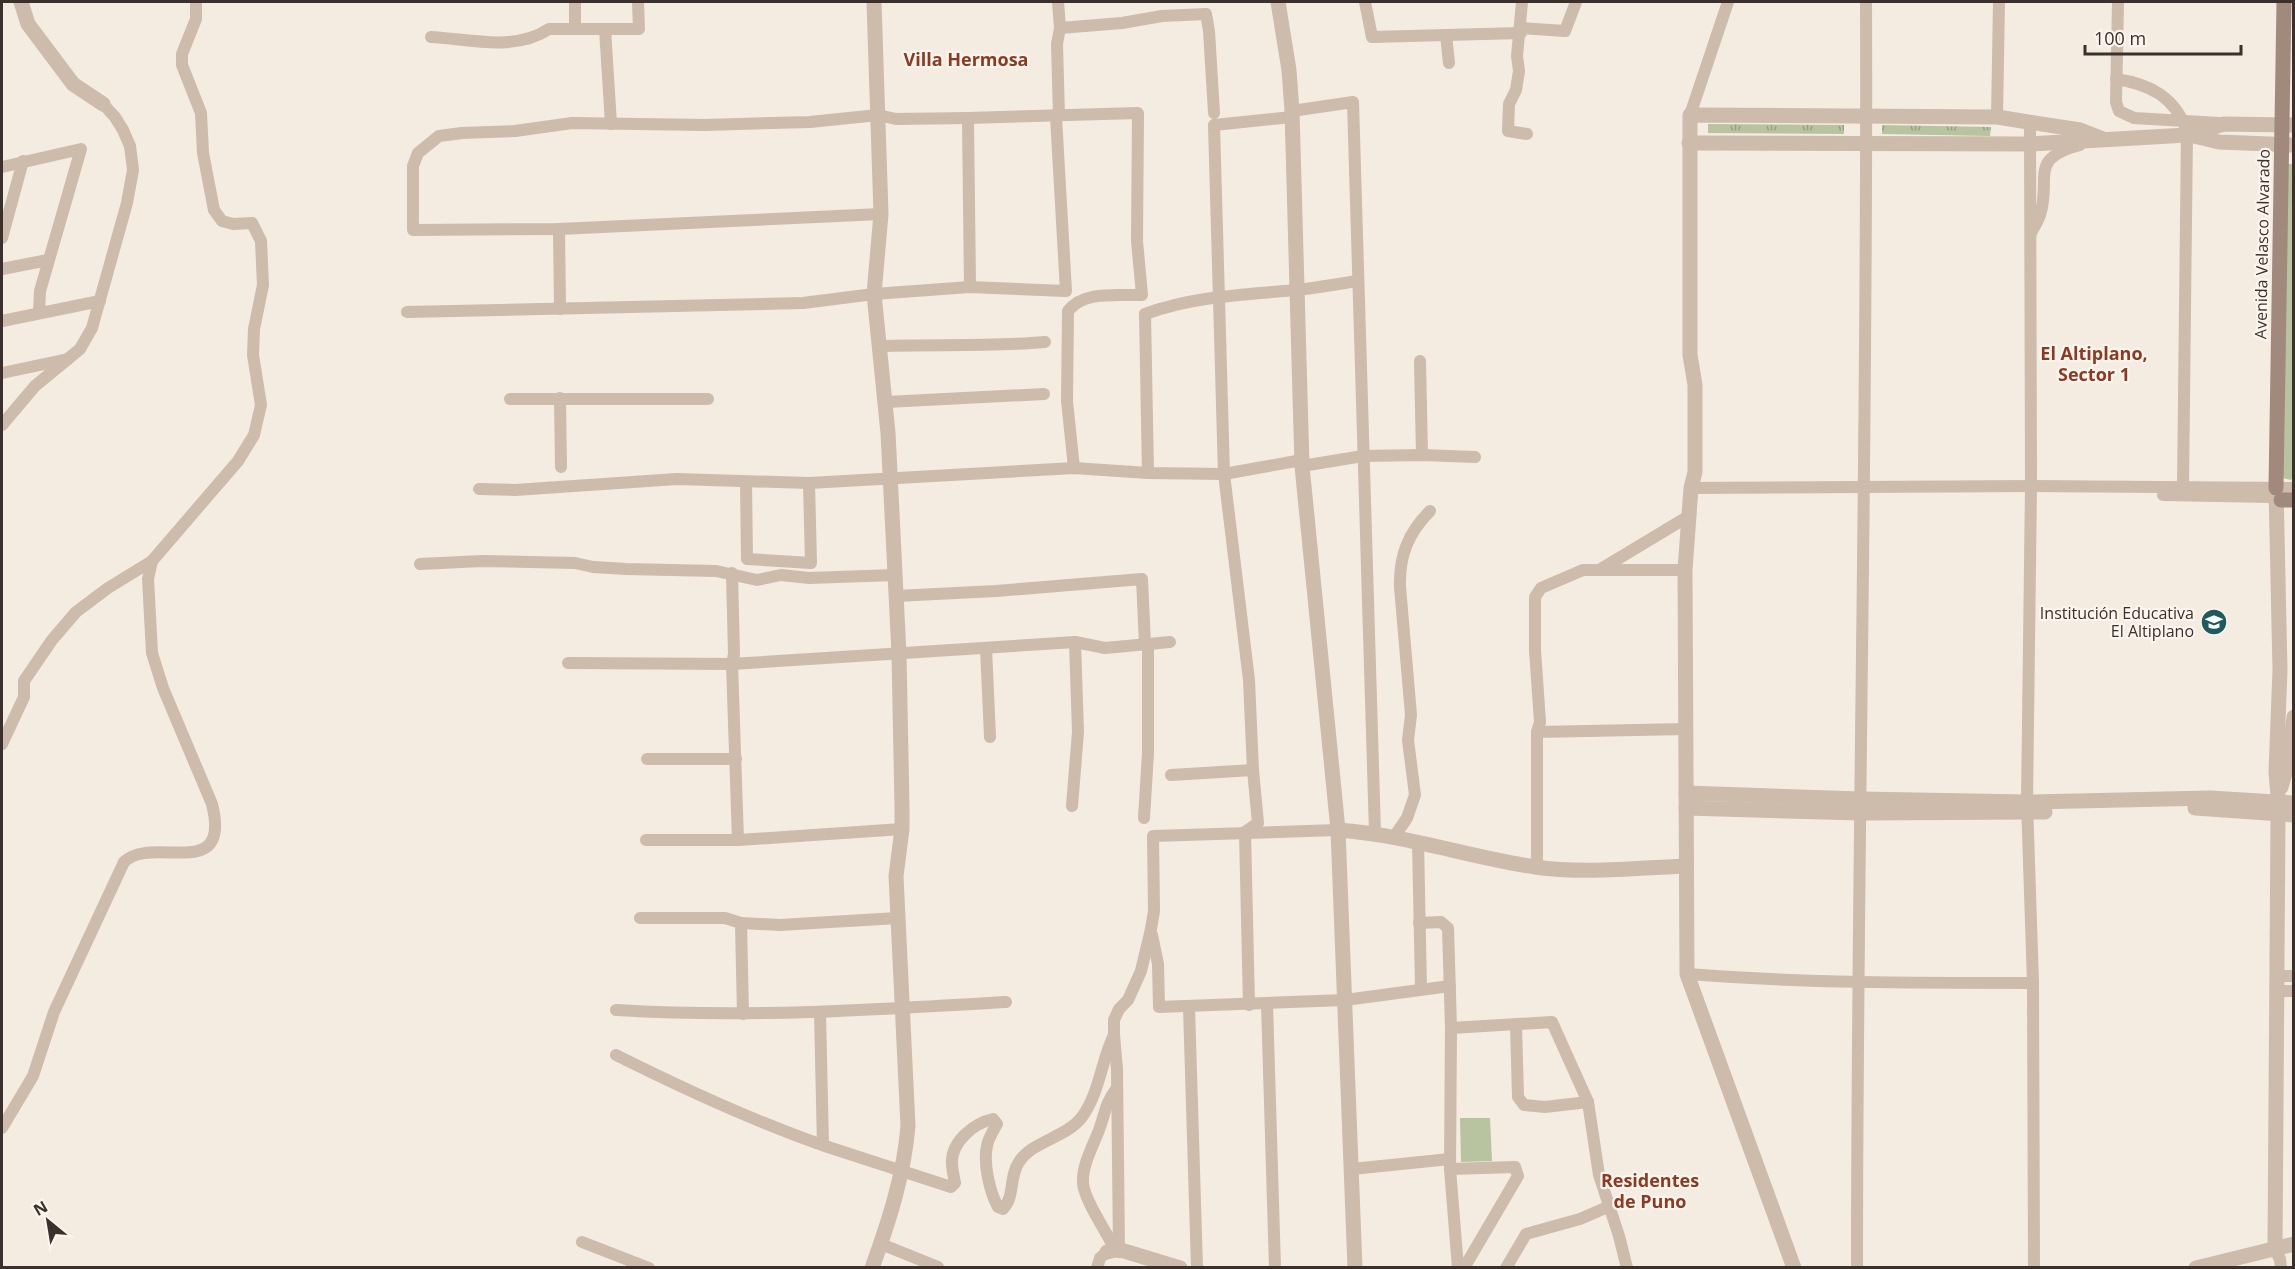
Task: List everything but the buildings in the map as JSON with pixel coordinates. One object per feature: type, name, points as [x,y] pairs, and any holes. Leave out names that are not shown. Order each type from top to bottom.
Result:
[{"type":"main road","name":"Avenida Velasco Alvarado","points":[[2282,497],[2288,145],[2284,2]]},
{"type":"street","points":[[2,744],[24,698],[24,681],[52,640],[76,612],[108,588],[152,561],[238,461],[254,435],[261,405],[253,355],[263,285],[261,241],[252,223],[233,224],[222,221],[214,210],[203,153],[201,113],[182,65],[182,54],[196,19],[196,2]]},
{"type":"street","points":[[575,2],[575,28]]},
{"type":"street","points":[[431,37],[468,39],[485,43],[510,42],[538,36],[549,29],[639,29],[638,2]]},
{"type":"street","points":[[872,1268],[891,1216],[906,1156],[908,1126],[896,876],[902,829],[896,596],[886,402],[874,294],[881,214],[874,2]]},
{"type":"street","points":[[407,312],[803,303],[874,294],[970,287],[1066,291],[1058,116],[1057,44],[1060,28],[1058,2]]},
{"type":"street","points":[[1278,2],[1289,70],[1292,114],[1302,463],[1338,830],[1355,1268]]},
{"type":"street","points":[[1365,2],[1371,37],[1565,31],[1576,2]]},
{"type":"street","points":[[1522,2],[1517,56],[1519,71],[1516,90],[1509,104],[1508,131],[1527,134]]},
{"type":"street","points":[[1728,2],[1690,115],[1690,355],[1695,396],[1695,471],[1691,488],[1685,570],[1687,974],[1794,1268]]},
{"type":"street","points":[[1857,1268],[1857,982],[1866,2]]},
{"type":"street","points":[[1997,117],[1999,2]]},
{"type":"street","points":[[2118,2],[2116,102],[2119,111],[2125,115],[2185,128],[2219,142],[2288,145]]},
{"type":"street","points":[[2,425],[35,386],[80,349],[92,328],[127,203],[133,170],[130,146],[115,117],[104,104],[73,84],[28,24],[23,3]]},
{"type":"street","points":[[1060,28],[1122,23],[1162,16],[1206,14],[1214,113]]},
{"type":"street","points":[[605,29],[611,124]]},
{"type":"street","points":[[1446,35],[1449,63]]},
{"type":"street","points":[[2116,79],[2150,87],[2163,97],[2185,128],[2183,487]]},
{"type":"street","points":[[1245,832],[1258,823],[1249,680],[1224,474],[1214,124],[1292,114],[1353,102],[1375,833]]},
{"type":"street","points":[[881,214],[559,229],[413,230],[413,166],[418,153],[439,136],[515,131],[572,123],[704,125],[798,123],[878,115],[896,119],[1138,112],[1137,241],[1142,295],[1101,296],[1080,300],[1068,311],[1067,401],[1074,468]]},
{"type":"street","points":[[1690,115],[1997,117],[2080,130],[2103,139]]},
{"type":"street","points":[[968,118],[970,287]]},
{"type":"street","points":[[2030,123],[2031,486],[2028,807],[2033,984],[2034,1268]]},
{"type":"street","points":[[1689,143],[2030,144],[2103,139],[2224,123],[2288,125]]},
{"type":"street","points":[[2031,234],[2040,216],[2044,169],[2051,157],[2065,149],[2103,139]]},
{"type":"street","points":[[2,167],[81,149],[40,291],[39,312]]},
{"type":"street","points":[[2,238],[5,218],[23,162]]},
{"type":"street","points":[[559,229],[560,309]]},
{"type":"street","points":[[2,269],[48,260]]},
{"type":"street","points":[[1148,473],[1145,314],[1169,305],[1218,296],[1297,290],[1358,280]]},
{"type":"street","points":[[2,321],[100,301]]},
{"type":"street","points":[[880,346],[944,344],[1002,346],[1045,342]]},
{"type":"street","points":[[2,373],[70,359]]},
{"type":"street","points":[[1420,361],[1422,455]]},
{"type":"street","points":[[886,402],[1044,394]]},
{"type":"street","points":[[560,398],[561,467]]},
{"type":"street","points":[[510,399],[708,399]]},
{"type":"street","points":[[479,489],[515,490],[678,480],[809,483],[1074,468],[1148,473],[1224,474],[1363,456],[1475,457]]},
{"type":"street","points":[[746,482],[747,559],[811,563],[809,483]]},
{"type":"street","points":[[2134,487],[2151,495],[2270,497],[2282,497],[2294,488]]},
{"type":"street","points":[[1691,488],[2183,487],[2282,497]]},
{"type":"street","points":[[2282,497],[2276,772],[2284,806]]},
{"type":"street","points":[[1394,837],[1407,818],[1415,795],[1408,740],[1411,715],[1400,566],[1412,531],[1430,511]]},
{"type":"street","points":[[1600,570],[1689,516]]},
{"type":"street","points":[[2,1128],[33,1076],[54,1012],[124,862],[137,853],[194,853],[204,850],[215,830],[212,804],[163,688],[152,653],[148,594],[152,561]]},
{"type":"street","points":[[420,564],[482,561],[575,563],[604,568],[732,573],[744,579],[756,580],[781,575],[808,578],[895,575]]},
{"type":"street","points":[[1537,867],[1537,732],[1540,722],[1535,650],[1535,597],[1541,588],[1583,570],[1685,570]]},
{"type":"street","points":[[732,573],[734,654],[732,664],[738,840]]},
{"type":"street","points":[[896,596],[996,591],[1142,579],[1148,753],[1144,818]]},
{"type":"street","points":[[568,663],[732,664],[1074,642],[1105,648],[1170,642]]},
{"type":"street","points":[[1072,806],[1078,732],[1074,642]]},
{"type":"street","points":[[986,648],[990,737]]},
{"type":"street","points":[[2281,1268],[2280,1259],[2275,1250],[2277,984],[2284,806],[2294,717]]},
{"type":"street","points":[[1537,732],[1686,729]]},
{"type":"street","points":[[647,759],[736,759]]},
{"type":"street","points":[[1171,775],[1253,770]]},
{"type":"street","points":[[1686,800],[1860,806],[2209,808],[2284,806]]},
{"type":"street","points":[[646,840],[738,840],[902,829]]},
{"type":"street","points":[[1114,1251],[1118,1088],[1114,1020],[1119,1009],[1128,1000],[1141,971],[1151,929],[1154,911],[1153,836],[1338,830],[1375,833],[1537,867],[1579,871],[1686,866]]},
{"type":"street","points":[[1245,832],[1249,1005]]},
{"type":"street","points":[[1418,841],[1421,989]]},
{"type":"street","points":[[640,918],[725,918],[741,923],[780,925],[898,918]]},
{"type":"street","points":[[1419,923],[1441,922],[1448,928],[1451,1028],[1450,1164],[1458,1268]]},
{"type":"street","points":[[741,923],[743,1014]]},
{"type":"street","points":[[1151,929],[1158,964],[1159,1007],[1345,1000],[1450,986]]},
{"type":"street","points":[[1687,974],[1759,980],[2033,984]]},
{"type":"street","points":[[2277,984],[2294,976]]},
{"type":"street","points":[[2277,984],[2294,991]]},
{"type":"street","points":[[616,1010],[743,1014],[1006,1002]]},
{"type":"street","points":[[1267,1004],[1275,1268]]},
{"type":"street","points":[[1189,1007],[1197,1268]]},
{"type":"street","points":[[820,1012],[823,1145]]},
{"type":"street","points":[[1451,1028],[1552,1022],[1588,1102],[1599,1175],[1627,1268]]},
{"type":"street","points":[[1516,1024],[1518,1097],[1524,1106],[1545,1107],[1588,1102]]},
{"type":"street","points":[[616,1055],[685,1089],[823,1145],[951,1187],[955,1183],[951,1162],[957,1145],[970,1130],[982,1121],[993,1119],[997,1124],[987,1146],[987,1165],[993,1200],[998,1207],[1003,1209],[1009,1203],[1015,1168],[1024,1156],[1064,1133],[1082,1117],[1102,1075],[1108,1046],[1114,1035]]},
{"type":"street","points":[[1114,1251],[1089,1203],[1083,1183],[1088,1159],[1107,1102],[1118,1088]]},
{"type":"street","points":[[1352,1169],[1450,1164],[1515,1167],[1518,1176],[1464,1268]]},
{"type":"street","points":[[1506,1268],[1526,1234],[1580,1219],[1610,1206]]},
{"type":"street","points":[[582,1242],[649,1268]]},
{"type":"street","points":[[881,1244],[938,1267]]},
{"type":"street","points":[[2196,1268],[2294,1244]]},
{"type":"street","points":[[1097,1268],[1100,1258],[1114,1251],[1180,1268]]},
{"type":"green space","points":[[1708,124],[1844,125],[1844,134],[1708,133]]},
{"type":"green space","points":[[1882,125],[1991,127],[1990,136],[1882,134]]},
{"type":"green space","points":[[2286,164],[2293,164],[2293,476],[2291,480],[2283,478]]},
{"type":"green space","points":[[1460,1118],[1490,1118],[1492,1161],[1461,1162]]},
{"type":"place","name":"Institución Educativa El Altiplano","points":[[2214,622]]},
{"type":"district","name":"Villa Hermosa","points":[[966,59]]},
{"type":"district","name":"El Altiplano, Sector 1","points":[[2094,364]]},
{"type":"district","name":"Residentes de Puno","points":[[1650,1190]]}]
